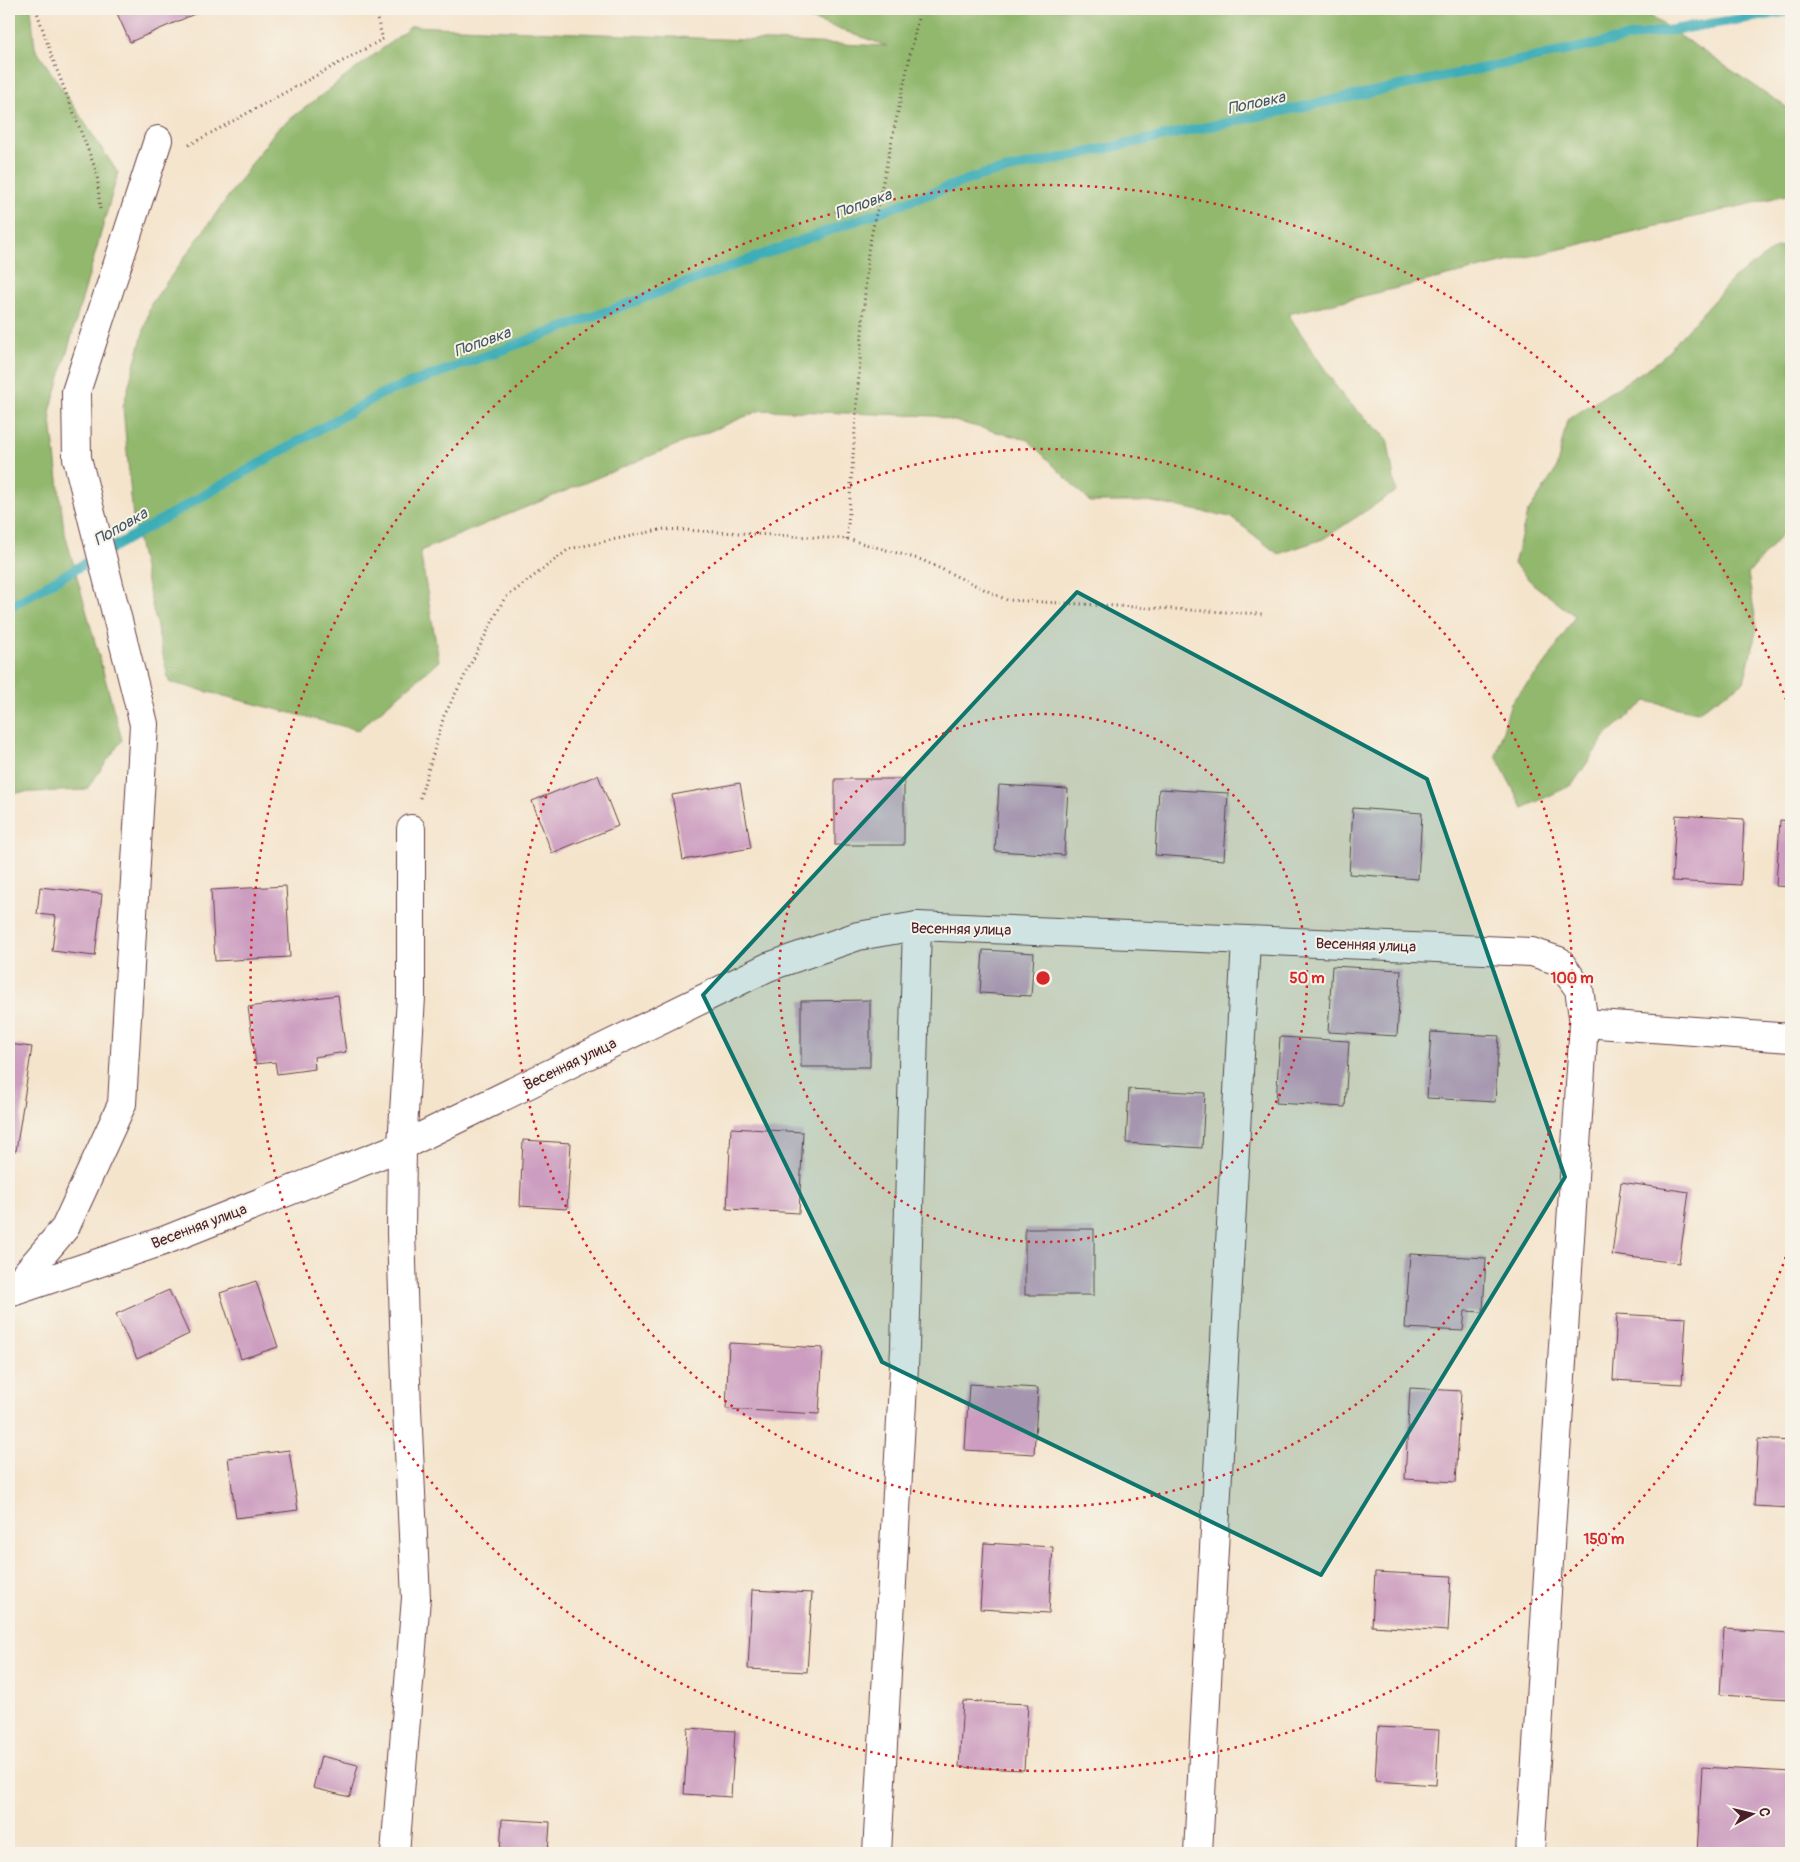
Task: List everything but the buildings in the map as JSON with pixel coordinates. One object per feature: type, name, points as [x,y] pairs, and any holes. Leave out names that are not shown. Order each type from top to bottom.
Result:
[{"type":"street","points":[[10,1292],[65,1228],[122,1104],[144,724],[77,458],[76,392],[158,140]]},
{"type":"street","points":[[395,1853],[416,1598],[401,1233],[402,1146],[411,997],[411,829]]},
{"type":"street","points":[[877,1853],[905,1348],[917,926]]},
{"type":"street","name":"Весенняя улица","points":[[10,1292],[166,1240],[402,1146],[768,967],[858,936],[917,926],[1532,952],[1559,961],[1579,989],[1584,1023],[1530,1853]]},
{"type":"street","points":[[1198,1853],[1246,940]]},
{"type":"street","points":[[1584,1023],[1791,1038]]},
{"type":"path","points":[[36,9],[52,57],[97,173],[100,212]]},
{"type":"path","points":[[150,167],[383,39],[374,9]]},
{"type":"path","points":[[847,539],[868,252],[920,9]]},
{"type":"path","points":[[411,829],[444,716],[504,599],[568,549],[664,529],[847,539],[922,560],[1007,600],[1262,614]]},
{"type":"highlighted area","points":[[1077,592],[1427,779],[1565,1177],[1321,1575],[882,1362],[703,995]]},
{"type":"green space","points":[[9,9],[31,9],[35,48],[118,173],[50,412],[64,530],[122,740],[86,790],[9,793]]},
{"type":"green space","points":[[783,9],[1640,9],[1791,110],[1791,194],[1288,314],[1344,398],[1387,438],[1396,491],[1323,539],[1278,554],[1231,517],[1153,502],[1090,502],[1028,440],[935,416],[761,410],[420,551],[439,661],[358,730],[169,682],[133,518],[123,407],[151,304],[276,130],[412,26],[887,46]]},
{"type":"green space","points":[[1791,246],[1791,528],[1783,533],[1748,574],[1757,628],[1744,682],[1697,712],[1646,701],[1606,735],[1572,785],[1523,808],[1496,756],[1511,702],[1546,663],[1575,616],[1533,584],[1514,564],[1527,514],[1556,470],[1567,420],[1659,361],[1733,279],[1777,247]]},
{"type":"waterway","name":"Поповка","points":[[9,607],[381,394],[981,175],[1635,36],[1791,11]]}]
